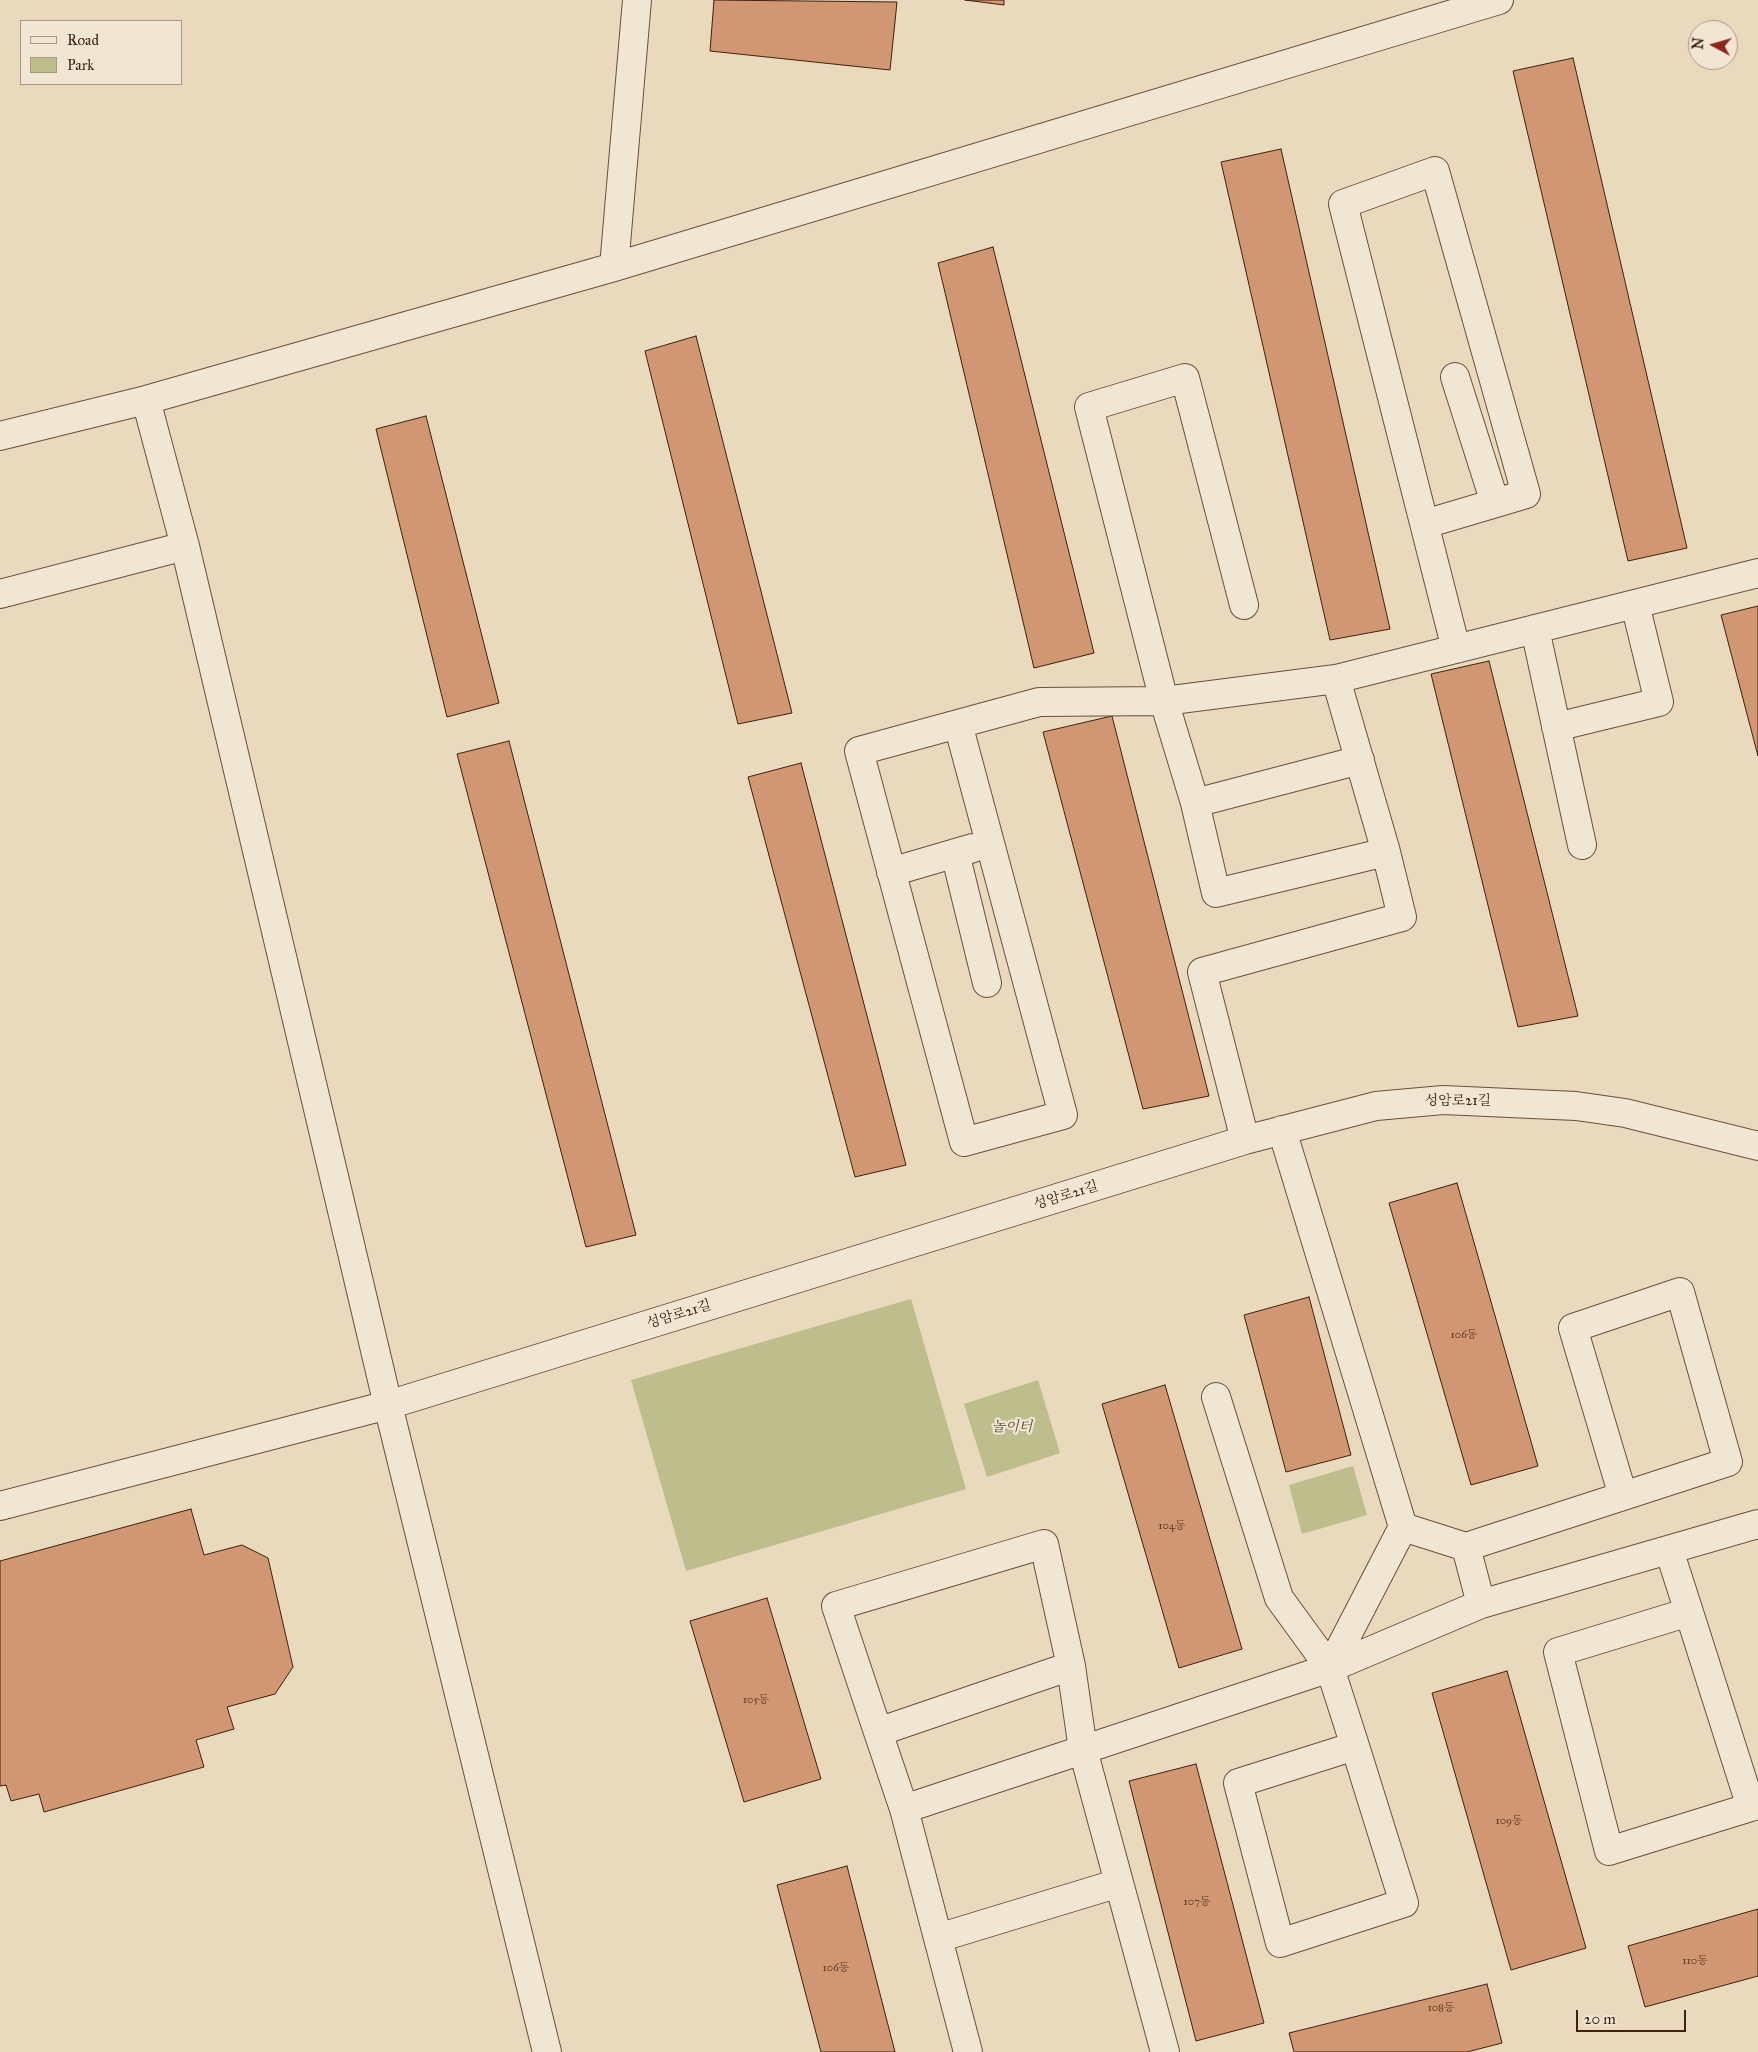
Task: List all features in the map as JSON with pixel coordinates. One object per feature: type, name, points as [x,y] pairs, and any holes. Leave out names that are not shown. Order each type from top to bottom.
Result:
[{"type":"street","points":[[614,267],[637,0]]},
{"type":"street","points":[[0,436],[146,400],[614,267],[1499,0]]},
{"type":"street","points":[[1425,524],[1526,494],[1434,171],[1343,204],[1456,649]]},
{"type":"street","points":[[1455,377],[1495,503]]},
{"type":"street","points":[[1244,605],[1185,378],[1089,407],[1164,700],[1195,804],[1216,893],[1386,852]]},
{"type":"street","points":[[146,400],[185,546],[388,1405],[547,2052]]},
{"type":"street","points":[[0,594],[185,546]]},
{"type":"street","points":[[958,724],[1063,1115],[964,1142],[859,751],[1038,702],[1164,700],[1336,679],[1758,573]]},
{"type":"street","points":[[1556,727],[1659,702],[1635,604]]},
{"type":"street","points":[[1535,629],[1582,845]]},
{"type":"street","points":[[1245,1140],[1202,972],[1402,917],[1386,852],[1336,679]]},
{"type":"street","points":[[1195,804],[1360,760]]},
{"type":"street","points":[[891,872],[990,843]]},
{"type":"street","points":[[955,853],[987,982]]},
{"type":"street","name":"성암로21길","points":[[0,1506],[388,1405],[1245,1140],[1376,1106],[1443,1100],[1576,1106],[1625,1113],[1758,1146]]},
{"type":"street","points":[[1282,1130],[1404,1527],[1330,1668]]},
{"type":"street","points":[[1404,1527],[1466,1547],[1728,1462],[1680,1292],[1573,1328],[1623,1496]]},
{"type":"street","points":[[1216,1397],[1279,1598],[1330,1668],[1355,1746],[1404,1903],[1280,1943],[1238,1782],[1355,1746]]},
{"type":"street","points":[[904,1809],[1330,1668],[1482,1604],[1758,1524]]},
{"type":"street","points":[[968,2052],[904,1809],[836,1606],[1044,1544],[1071,1666],[1083,1750],[1165,2052]]},
{"type":"street","points":[[1466,1547],[1482,1604]]},
{"type":"street","points":[[1669,1550],[1689,1612],[1750,1807],[1609,1851],[1558,1652],[1689,1612]]},
{"type":"street","points":[[878,1732],[1071,1666]]},
{"type":"street","points":[[938,1938],[1119,1883]]},
{"type":"green space","points":[[911,1299],[966,1489],[686,1571],[631,1380]]},
{"type":"green space","name":"놀이터","points":[[1038,1380],[1060,1453],[987,1477],[964,1404]]},
{"type":"green space","points":[[1353,1466],[1367,1515],[1302,1534],[1289,1485]]},
{"type":"building","points":[[714,0],[897,2],[890,70],[710,51]]},
{"type":"building","points":[[965,0],[1004,0],[1004,5]]},
{"type":"building","points":[[1573,58],[1687,548],[1628,561],[1513,71]]},
{"type":"building","points":[[1281,149],[1390,629],[1330,640],[1221,162]]},
{"type":"building","points":[[993,247],[1094,653],[1034,668],[938,263]]},
{"type":"building","points":[[696,336],[792,713],[738,724],[645,351]]},
{"type":"building","points":[[426,416],[499,703],[447,717],[376,429]]},
{"type":"building","points":[[1758,606],[1758,756],[1721,615]]},
{"type":"building","points":[[1489,661],[1578,1016],[1518,1027],[1431,674]]},
{"type":"building","points":[[1112,716],[1209,1096],[1143,1109],[1043,732]]},
{"type":"building","points":[[509,741],[636,1235],[586,1247],[457,754]]},
{"type":"building","points":[[801,763],[906,1165],[855,1177],[748,777]]},
{"type":"building","points":[[1457,1183],[1538,1466],[1471,1485],[1389,1203]]},
{"type":"building","points":[[1309,1297],[1351,1455],[1286,1472],[1244,1315]]},
{"type":"building","points":[[1165,1385],[1242,1649],[1179,1668],[1102,1404]]},
{"type":"building","points":[[191,1509],[204,1555],[242,1545],[268,1558],[293,1667],[275,1694],[227,1707],[234,1729],[196,1740],[204,1767],[44,1812],[39,1794],[11,1801],[6,1785],[0,1786],[0,1561]]},
{"type":"building","points":[[767,1598],[821,1779],[744,1802],[690,1621]]},
{"type":"building","points":[[1507,1671],[1586,1948],[1511,1970],[1432,1693]]},
{"type":"building","points":[[1196,1764],[1264,2023],[1196,2041],[1129,1781]]},
{"type":"building","points":[[847,1866],[895,2052],[821,2052],[777,1885]]},
{"type":"building","points":[[1758,1909],[1758,1976],[1645,2007],[1628,1946]]},
{"type":"building","points":[[1487,1984],[1502,2043],[1467,2052],[1294,2052],[1289,2033]]}]
